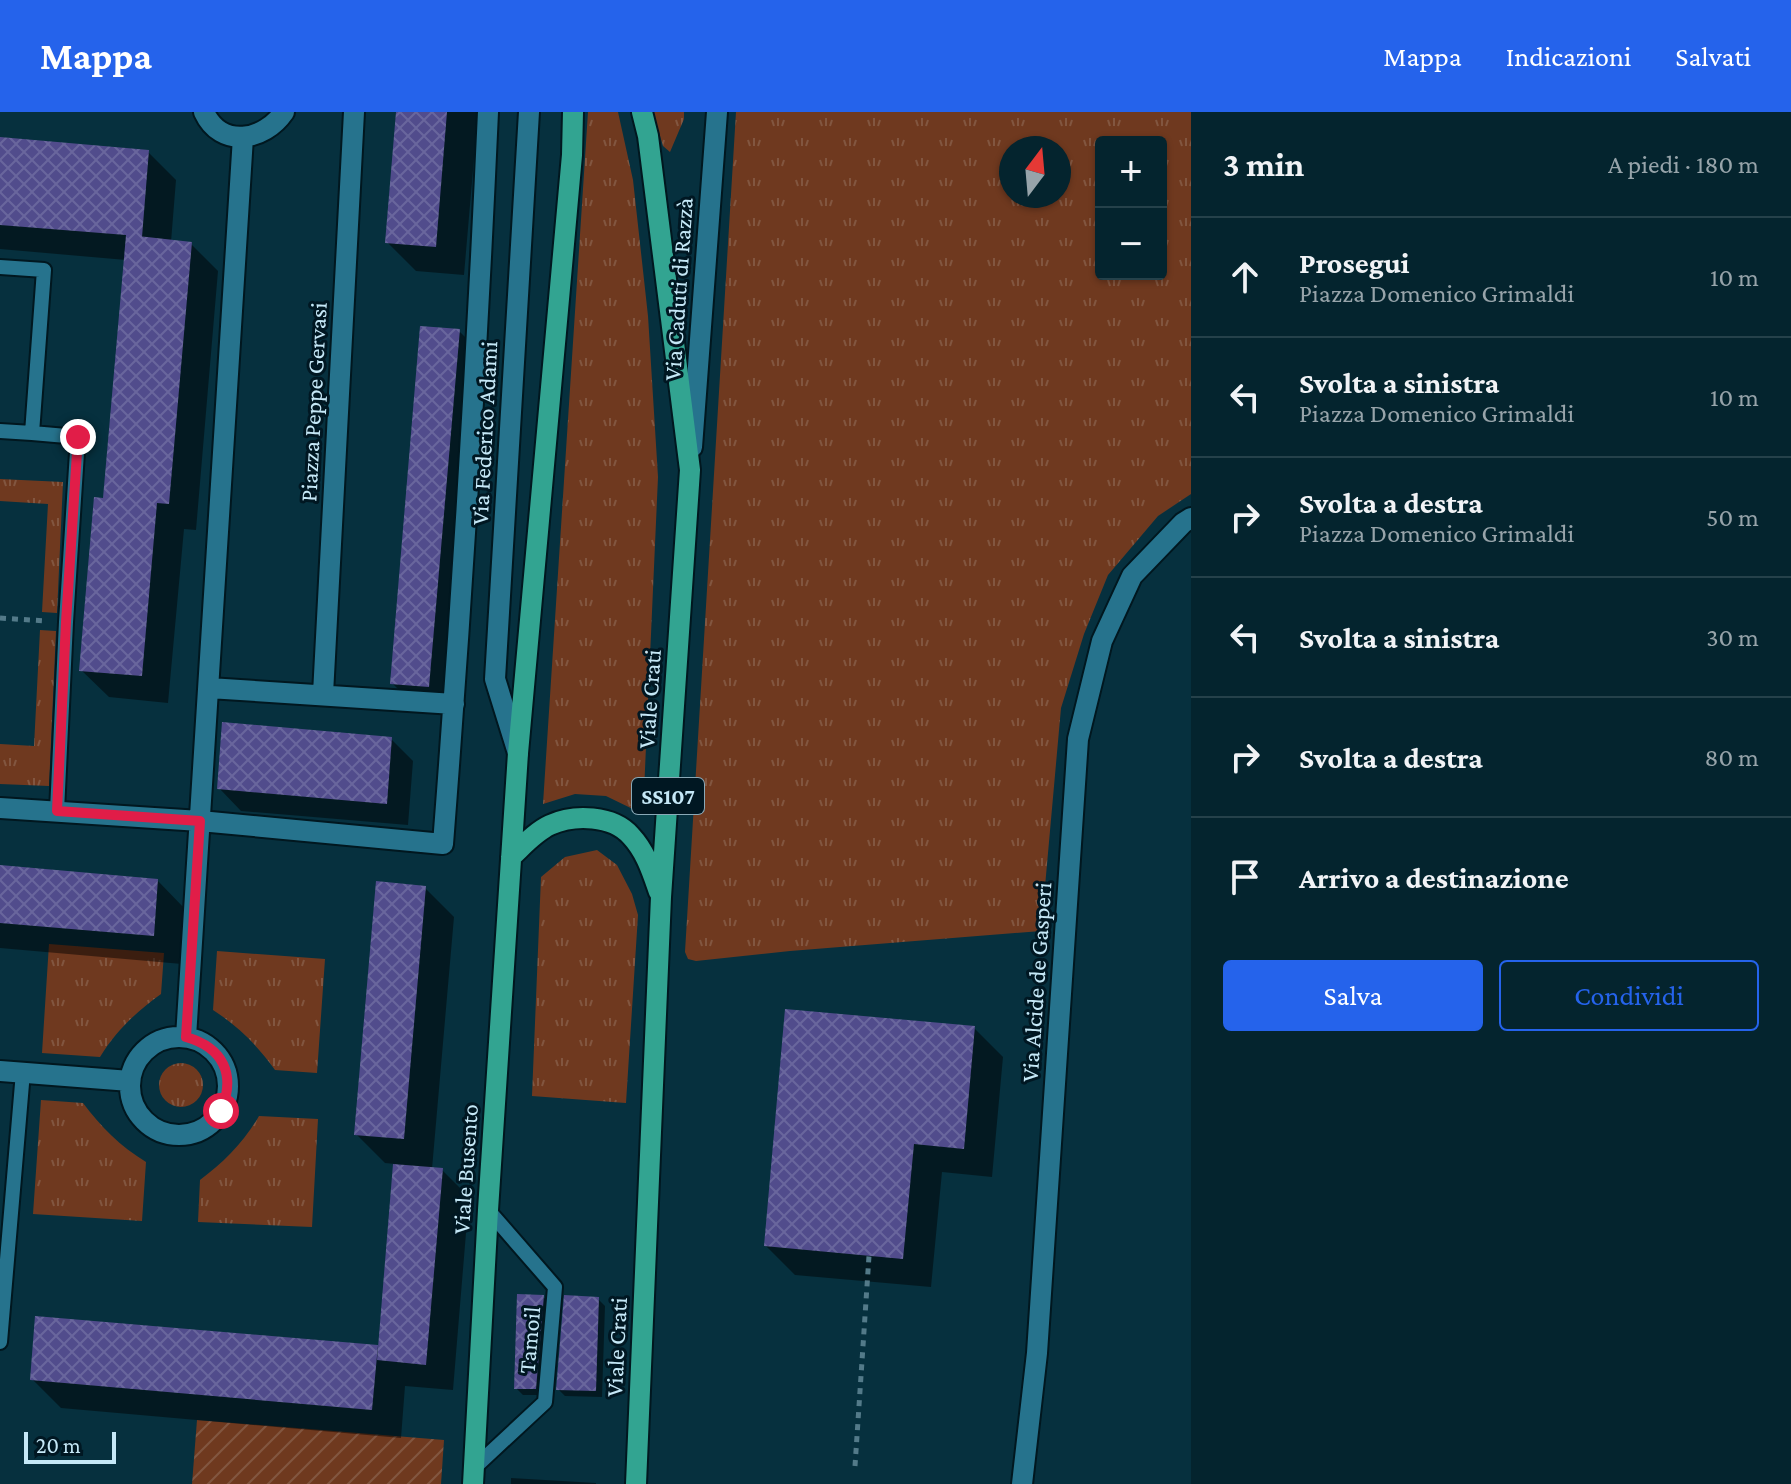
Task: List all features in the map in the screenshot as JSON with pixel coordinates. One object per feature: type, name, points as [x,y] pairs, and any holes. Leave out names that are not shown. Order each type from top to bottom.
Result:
[{"type":"main road","name":"Via Federico Adami","points":[[511,857],[572,155],[573,112]]},
{"type":"main road","name":"Viale Crati","points":[[636,1484],[661,897],[690,470],[648,136],[642,112]]},
{"type":"main road","points":[[511,857],[549,825],[572,819],[599,820],[630,834],[645,856],[661,897]]},
{"type":"main road","name":"Viale Busento","points":[[474,1476],[511,857]]},
{"type":"street","points":[[204,112],[218,129],[232,136],[243,137],[262,133],[274,125],[284,112]]},
{"type":"street","name":"Piazza Peppe Gervasi","points":[[323,694],[354,112]]},
{"type":"street","points":[[0,808],[200,821],[443,844],[488,112]]},
{"type":"street","name":"Via Federico Adami","points":[[518,753],[495,679],[529,112]]},
{"type":"street","name":"Via Caduti di Razzà","points":[[690,470],[717,112]]},
{"type":"street","points":[[186,1037],[243,137]]},
{"type":"street","name":"Via Alcide de Gasperi","points":[[1022,1484],[1037,1353],[1078,739],[1102,641],[1132,576],[1191,518]]},
{"type":"street","points":[[209,688],[454,704]]},
{"type":"street","points":[[186,1037],[201,1041],[214,1050],[223,1063],[228,1079],[227,1096],[221,1111],[210,1124],[195,1132],[179,1135],[162,1132],[137,1111],[131,1096],[130,1081],[134,1065],[143,1052],[155,1043],[186,1037]]},
{"type":"street","points":[[0,1071],[130,1081]]},
{"type":"lane","points":[[0,267],[44,270],[32,433]]},
{"type":"lane","points":[[0,431],[78,437],[57,811]]},
{"type":"lane","points":[[0,1342],[23,1072]]},
{"type":"lane","name":"Tamoil","points":[[474,1476],[545,1402],[555,1287],[488,1210]]},
{"type":"path","points":[[0,618],[66,622]]},
{"type":"path","points":[[855,1466],[869,1256]]},
{"type":"green space","points":[[588,112],[618,112],[633,180],[648,316],[658,477],[643,814],[606,796],[575,794],[543,804]]},
{"type":"green space","points":[[653,112],[684,112],[670,152],[663,146]]},
{"type":"green space","points":[[736,112],[1191,112],[1191,494],[1158,516],[1108,575],[1084,634],[1061,708],[1041,931],[696,961],[688,959],[685,952]]},
{"type":"green space","points":[[0,479],[63,482],[57,613],[42,612],[48,504],[0,501]]},
{"type":"green space","points":[[40,630],[56,631],[49,786],[0,784],[0,744],[34,746]]},
{"type":"green space","points":[[597,850],[617,865],[632,894],[638,915],[626,1103],[532,1096],[541,877],[565,857]]},
{"type":"green space","points":[[49,944],[164,953],[161,994],[127,1022],[100,1057],[42,1053]]},
{"type":"green space","points":[[217,951],[325,959],[317,1073],[275,1070],[247,1037],[213,1010]]},
{"type":"green space","points":[[181,1063],[196,1070],[203,1085],[196,1100],[181,1107],[166,1100],[159,1085],[166,1070]]},
{"type":"green space","points":[[41,1100],[83,1103],[112,1136],[146,1162],[142,1221],[33,1214]]},
{"type":"green space","points":[[259,1116],[318,1119],[312,1227],[198,1222],[200,1180],[233,1151]]},
{"type":"green space","points":[[197,1420],[444,1440],[441,1484],[192,1484]]},
{"type":"building","points":[[396,112],[447,112],[436,247],[385,243]]},
{"type":"building","points":[[0,137],[149,150],[142,236],[192,242],[169,504],[157,503],[142,676],[79,671],[94,497],[103,498],[126,235],[0,225]]},
{"type":"building","points":[[420,326],[460,329],[429,687],[390,684]]},
{"type":"building","points":[[222,722],[392,737],[387,804],[217,789]]},
{"type":"building","points":[[0,865],[158,879],[154,936],[0,923]]},
{"type":"building","points":[[376,881],[426,886],[404,1139],[354,1135]]},
{"type":"building","points":[[785,1009],[975,1026],[964,1149],[914,1144],[903,1259],[764,1246]]},
{"type":"building","points":[[393,1164],[443,1168],[426,1365],[377,1360]]},
{"type":"building","points":[[517,1294],[544,1295],[536,1389],[514,1389]]},
{"type":"building","points":[[564,1295],[599,1297],[596,1391],[556,1390]]},
{"type":"building","points":[[35,1316],[378,1345],[372,1410],[30,1380]]},
{"type":"route","points":[[78,437],[57,811],[200,821],[186,1037],[201,1041],[214,1050],[223,1063],[228,1079],[227,1096],[221,1111]]}]
